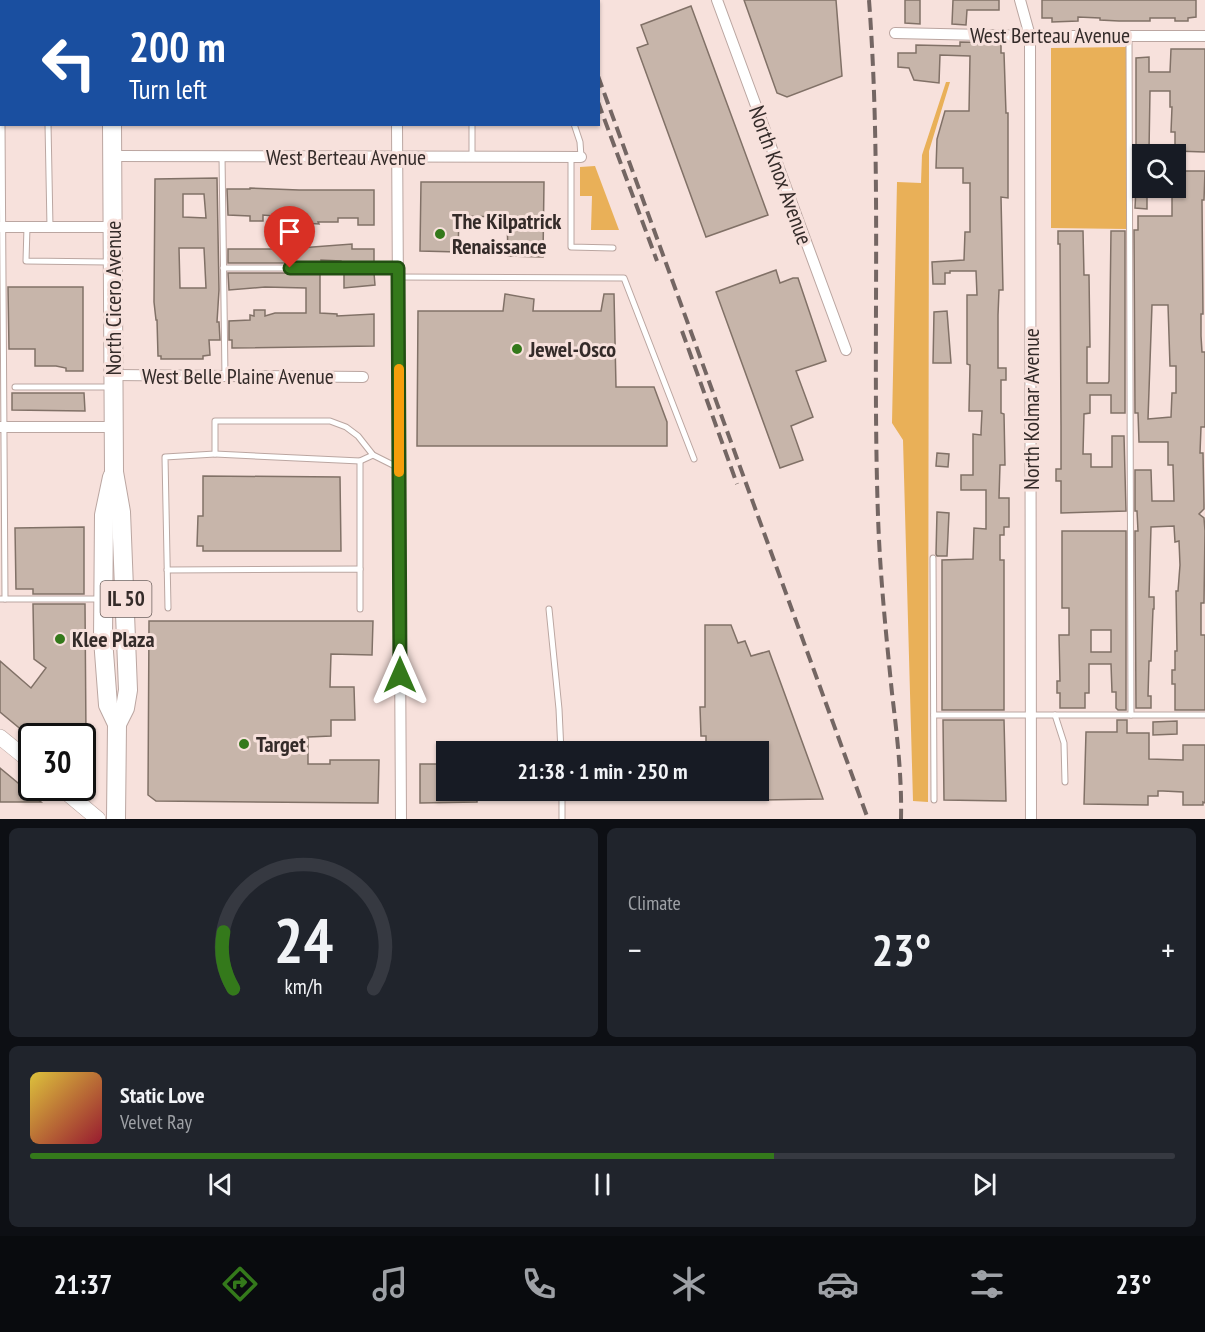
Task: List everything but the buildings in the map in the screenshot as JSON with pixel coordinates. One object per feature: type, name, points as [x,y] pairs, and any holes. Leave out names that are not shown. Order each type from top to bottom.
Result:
[{"type":"main road","name":"North Cicero Avenue","points":[[112,126],[114,472],[122,512],[128,690],[125,708],[117,724]]},
{"type":"main road","name":"North Cicero Avenue","points":[[114,472],[104,515],[103,599],[104,661],[108,705],[117,724],[116,819]]},
{"type":"main road","points":[[0,737],[18,752]]},
{"type":"main road","points":[[77,801],[98,819]]},
{"type":"street","name":"North Knox Avenue","points":[[717,0],[846,350]]},
{"type":"street","name":"North Kolmar Avenue","points":[[1020,0],[1030,36],[1031,819]]},
{"type":"street","name":"West Berteau Avenue","points":[[895,33],[1205,36]]},
{"type":"street","points":[[398,126],[400,819]]},
{"type":"street","name":"West Berteau Avenue","points":[[112,156],[576,157]]},
{"type":"street","points":[[1,227],[112,227]]},
{"type":"street","name":"West Belle Plaine Avenue","points":[[114,381],[225,376],[363,377]]},
{"type":"street","points":[[2,427],[114,427]]},
{"type":"lane","points":[[1129,36],[1131,715]]},
{"type":"lane","points":[[1,126],[2,599],[103,599]]},
{"type":"lane","points":[[48,126],[50,227]]},
{"type":"lane","points":[[472,126],[472,157]]},
{"type":"lane","points":[[575,126],[580,142],[576,157],[571,248],[613,248]]},
{"type":"lane","points":[[222,156],[225,376]]},
{"type":"lane","points":[[27,227],[27,261],[113,262]]},
{"type":"lane","points":[[223,268],[624,278],[694,459]]},
{"type":"lane","points":[[15,387],[114,381]]},
{"type":"lane","points":[[215,454],[215,421],[330,422],[346,427],[358,436],[373,455],[399,468]]},
{"type":"lane","points":[[168,608],[165,457],[215,454],[360,461],[373,455]]},
{"type":"lane","points":[[360,461],[360,609]]},
{"type":"lane","points":[[933,558],[934,800]]},
{"type":"lane","points":[[167,570],[360,569]]},
{"type":"lane","points":[[549,609],[560,741]]},
{"type":"lane","points":[[934,715],[1205,715]]},
{"type":"lane","points":[[1055,715],[1064,743],[1065,782]]},
{"type":"lane","points":[[562,801],[562,819]]},
{"type":"shaded area","points":[[1126,47],[1127,229],[1051,228],[1051,48]]},
{"type":"shaded area","points":[[946,82],[950,82],[929,151],[928,802],[913,801],[903,440],[892,423],[897,182],[921,183],[922,155]]},
{"type":"shaded area","points":[[595,166],[619,230],[591,230],[592,196],[580,196],[580,167]]},
{"type":"railway","points":[[869,0],[875,129],[878,516],[880,560],[899,756],[901,819]]},
{"type":"railway","points":[[600,82],[868,819]]},
{"type":"railway","points":[[600,107],[657,261]]},
{"type":"railway","points":[[682,331],[737,484]]},
{"type":"slow traffic","points":[[399,369],[399,472]]},
{"type":"place","name":"The Kilpatrick Renaissance","points":[[440,234]]},
{"type":"place","name":"Jewel-Osco","points":[[517,349]]},
{"type":"place","name":"Klee Plaza","points":[[60,639]]},
{"type":"place","name":"Target","points":[[244,744]]},
{"type":"route","points":[[290,268],[398,268],[400,675]]}]
